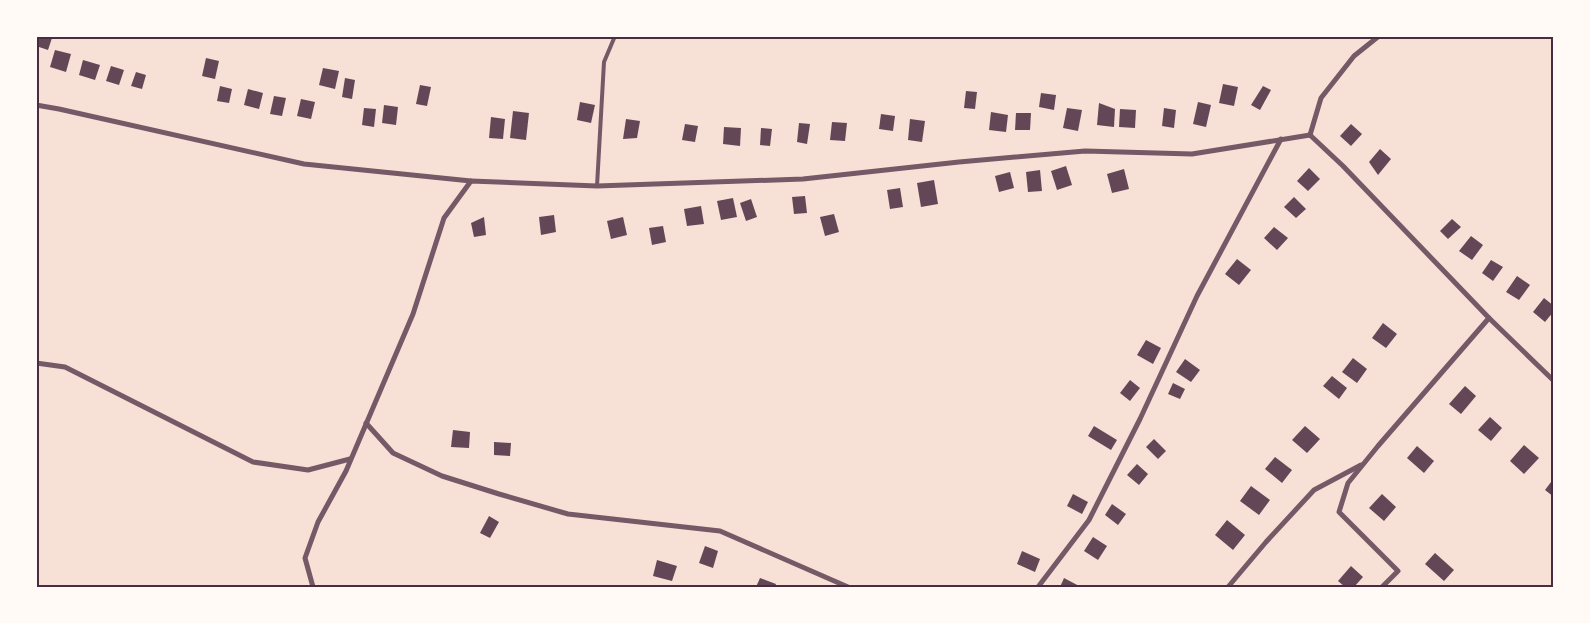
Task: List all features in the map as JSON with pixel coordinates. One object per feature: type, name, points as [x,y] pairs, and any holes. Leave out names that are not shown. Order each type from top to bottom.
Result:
[{"type":"street","points":[[1310,135],[1321,98],[1354,56],[1379,36]]},
{"type":"street","points":[[36,105],[304,164],[470,181],[598,186],[803,179],[959,162],[1085,151],[1192,154],[1310,135]]},
{"type":"street","points":[[1310,135],[1343,166],[1489,318],[1554,381]]},
{"type":"street","points":[[1038,587],[1089,520],[1140,419],[1198,296],[1281,139]]},
{"type":"street","points":[[313,587],[305,558],[318,522],[350,460],[413,314],[444,218],[470,181]]},
{"type":"street","points":[[1382,587],[1398,571],[1338,512],[1348,483],[1489,318]]},
{"type":"street","points":[[36,363],[64,367],[253,462],[308,470],[350,460]]},
{"type":"street","points":[[366,423],[393,453],[442,476],[568,514],[720,531],[848,587]]},
{"type":"street","points":[[1228,587],[1314,490],[1364,463]]},
{"type":"lane","points":[[598,186],[604,62],[615,36]]},
{"type":"building","points":[[37,36],[52,38],[48,50],[36,46]]},
{"type":"building","points":[[55,50],[71,54],[66,72],[50,67]]},
{"type":"building","points":[[206,58],[219,61],[215,79],[202,76]]},
{"type":"building","points":[[83,60],[100,65],[95,80],[79,75]]},
{"type":"building","points":[[111,66],[124,70],[119,85],[106,81]]},
{"type":"building","points":[[323,68],[339,71],[335,89],[319,85]]},
{"type":"building","points":[[136,72],[146,75],[142,89],[131,86]]},
{"type":"building","points":[[345,78],[355,80],[352,99],[342,97]]},
{"type":"building","points":[[1223,84],[1238,87],[1234,106],[1219,103]]},
{"type":"building","points":[[420,85],[431,87],[427,106],[416,104]]},
{"type":"building","points":[[220,86],[232,89],[229,103],[217,101]]},
{"type":"building","points":[[1263,86],[1271,90],[1260,110],[1251,105]]},
{"type":"building","points":[[248,89],[263,93],[259,109],[244,105]]},
{"type":"building","points":[[966,91],[977,92],[975,109],[964,108]]},
{"type":"building","points":[[1041,93],[1056,95],[1054,110],[1039,107]]},
{"type":"building","points":[[274,96],[286,98],[282,116],[270,114]]},
{"type":"building","points":[[301,99],[315,102],[311,119],[297,116]]},
{"type":"building","points":[[580,102],[595,105],[591,123],[577,120]]},
{"type":"building","points":[[1198,102],[1211,105],[1206,127],[1193,124]]},
{"type":"building","points":[[1099,103],[1115,109],[1114,127],[1097,125]]},
{"type":"building","points":[[384,105],[398,107],[396,125],[382,123]]},
{"type":"building","points":[[364,108],[376,109],[374,127],[362,125]]},
{"type":"building","points":[[1067,108],[1082,110],[1078,131],[1063,128]]},
{"type":"building","points":[[1164,108],[1176,110],[1174,128],[1162,126]]},
{"type":"building","points":[[1120,109],[1136,110],[1135,128],[1119,127]]},
{"type":"building","points":[[513,111],[529,113],[526,140],[510,138]]},
{"type":"building","points":[[991,112],[1008,115],[1006,132],[989,130]]},
{"type":"building","points":[[1016,113],[1031,113],[1030,130],[1015,130]]},
{"type":"building","points":[[881,114],[895,116],[893,131],[879,129]]},
{"type":"building","points":[[491,117],[505,119],[503,139],[489,138]]},
{"type":"building","points":[[626,119],[640,121],[637,138],[623,139]]},
{"type":"building","points":[[910,119],[925,121],[922,142],[908,140]]},
{"type":"building","points":[[832,122],[847,123],[845,141],[830,140]]},
{"type":"building","points":[[799,123],[810,124],[807,144],[797,142]]},
{"type":"building","points":[[685,124],[698,126],[695,142],[682,140]]},
{"type":"building","points":[[1351,124],[1362,134],[1351,146],[1340,136]]},
{"type":"building","points":[[724,127],[741,128],[740,146],[723,144]]},
{"type":"building","points":[[761,128],[772,129],[770,146],[760,145]]},
{"type":"building","points":[[1380,149],[1391,159],[1378,175],[1369,162]]},
{"type":"building","points":[[1066,166],[1072,185],[1057,190],[1051,171]]},
{"type":"building","points":[[1309,168],[1320,179],[1308,191],[1297,181]]},
{"type":"building","points":[[1124,169],[1129,189],[1112,193],[1107,174]]},
{"type":"building","points":[[1040,170],[1042,191],[1028,192],[1026,172]]},
{"type":"building","points":[[1010,172],[1014,188],[999,192],[995,176]]},
{"type":"building","points":[[934,180],[938,204],[921,207],[917,183]]},
{"type":"building","points":[[900,188],[903,207],[890,209],[887,190]]},
{"type":"building","points":[[805,196],[807,213],[794,214],[792,197]]},
{"type":"building","points":[[1294,197],[1306,209],[1296,218],[1284,207]]},
{"type":"building","points":[[733,198],[737,217],[721,220],[717,201]]},
{"type":"building","points":[[751,199],[757,217],[746,221],[740,203]]},
{"type":"building","points":[[701,206],[704,224],[687,226],[684,209]]},
{"type":"building","points":[[834,214],[839,232],[825,236],[820,217]]},
{"type":"building","points":[[554,215],[556,232],[541,235],[539,217]]},
{"type":"building","points":[[484,217],[486,235],[474,237],[471,223]]},
{"type":"building","points":[[623,217],[627,235],[611,239],[607,221]]},
{"type":"building","points":[[1452,219],[1461,227],[1448,239],[1440,231]]},
{"type":"building","points":[[663,226],[666,242],[652,245],[649,228]]},
{"type":"building","points":[[1274,227],[1288,238],[1277,250],[1264,238]]},
{"type":"building","points":[[1471,236],[1483,245],[1472,260],[1459,251]]},
{"type":"building","points":[[1237,259],[1251,270],[1239,285],[1225,274]]},
{"type":"building","points":[[1491,260],[1503,267],[1493,281],[1482,273]]},
{"type":"building","points":[[1517,276],[1530,285],[1519,300],[1506,292]]},
{"type":"building","points":[[1544,298],[1554,306],[1554,311],[1545,322],[1533,312]]},
{"type":"building","points":[[1383,323],[1397,334],[1386,348],[1372,338]]},
{"type":"building","points":[[1146,340],[1161,348],[1153,364],[1137,355]]},
{"type":"building","points":[[1353,358],[1367,369],[1357,383],[1342,372]]},
{"type":"building","points":[[1185,359],[1200,370],[1191,382],[1176,372]]},
{"type":"building","points":[[1332,376],[1347,388],[1339,399],[1323,386]]},
{"type":"building","points":[[1130,380],[1140,388],[1130,401],[1120,393]]},
{"type":"building","points":[[1173,383],[1185,389],[1180,399],[1168,394]]},
{"type":"building","points":[[1465,386],[1476,396],[1461,414],[1449,404]]},
{"type":"building","points":[[1490,417],[1502,428],[1491,441],[1478,430]]},
{"type":"building","points":[[1094,426],[1117,440],[1111,450],[1088,436]]},
{"type":"building","points":[[1305,426],[1320,439],[1307,453],[1292,440]]},
{"type":"building","points":[[453,430],[470,432],[469,448],[451,447]]},
{"type":"building","points":[[1154,439],[1166,451],[1158,459],[1146,447]]},
{"type":"building","points":[[494,442],[511,443],[510,456],[494,455]]},
{"type":"building","points":[[1524,445],[1539,458],[1524,474],[1510,461]]},
{"type":"building","points":[[1417,446],[1434,461],[1424,473],[1407,458]]},
{"type":"building","points":[[1275,457],[1292,470],[1282,483],[1265,469]]},
{"type":"building","points":[[1137,464],[1148,474],[1139,485],[1127,475]]},
{"type":"building","points":[[1554,478],[1554,497],[1545,490]]},
{"type":"building","points":[[1251,486],[1270,500],[1259,515],[1240,501]]},
{"type":"building","points":[[1073,494],[1088,502],[1082,514],[1067,506]]},
{"type":"building","points":[[1382,494],[1396,507],[1384,521],[1369,508]]},
{"type":"building","points":[[1112,504],[1126,514],[1118,525],[1105,515]]},
{"type":"building","points":[[489,516],[499,522],[490,538],[480,533]]},
{"type":"building","points":[[1227,520],[1245,535],[1233,550],[1215,535]]},
{"type":"building","points":[[1093,537],[1107,546],[1098,560],[1084,551]]},
{"type":"building","points":[[705,546],[718,551],[713,568],[699,563]]},
{"type":"building","points":[[1022,551],[1040,559],[1035,572],[1017,564]]},
{"type":"building","points":[[1435,553],[1454,570],[1444,581],[1425,564]]},
{"type":"building","points":[[657,560],[677,566],[672,581],[653,576]]},
{"type":"building","points":[[1351,566],[1363,577],[1354,587],[1345,587],[1338,581]]},
{"type":"building","points":[[760,578],[776,584],[775,587],[756,587]]},
{"type":"building","points":[[1064,578],[1081,587],[1060,587]]}]
